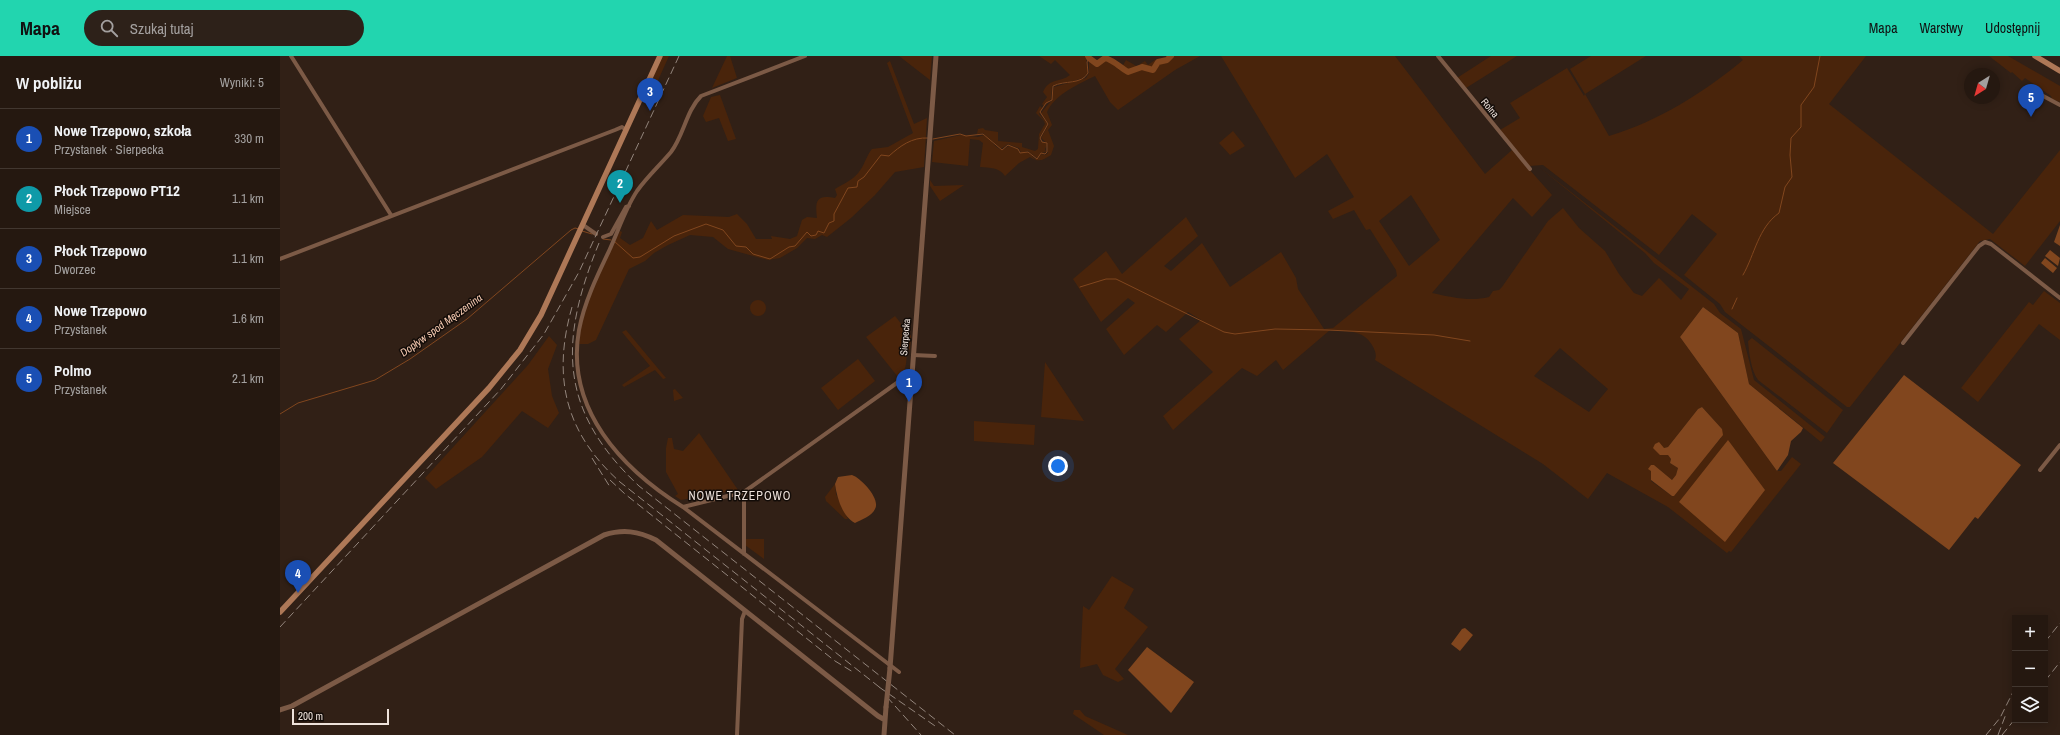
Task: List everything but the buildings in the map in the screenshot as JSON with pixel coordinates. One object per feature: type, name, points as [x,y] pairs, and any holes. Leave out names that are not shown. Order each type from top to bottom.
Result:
[{"type":"main road","points":[[280,612],[505,370],[538,319],[579,234],[660,56]]},
{"type":"main road","points":[[2035,56],[2060,71]]},
{"type":"street","points":[[291,56],[391,215]]},
{"type":"street","points":[[806,56],[701,96],[674,147],[639,189],[629,206],[589,296],[579,331],[578,363],[583,392],[595,423],[612,449],[634,470],[890,667],[899,672]]},
{"type":"street","name":"Sierpecka","points":[[884,735],[936,56]]},
{"type":"street","name":"Rolna","points":[[1438,56],[1530,169]]},
{"type":"street","points":[[2032,90],[2060,105]]},
{"type":"street","points":[[280,258],[622,127],[626,130]]},
{"type":"street","points":[[603,237],[611,234],[626,207],[629,206]]},
{"type":"street","points":[[582,226],[596,234]]},
{"type":"street","points":[[1903,343],[1979,246],[1985,242],[1991,244],[2060,298]]},
{"type":"street","points":[[913,355],[935,356]]},
{"type":"street","points":[[683,507],[744,492],[901,380],[911,378]]},
{"type":"street","points":[[2040,470],[2060,445]]},
{"type":"street","points":[[744,492],[744,554]]},
{"type":"street","points":[[280,710],[292,706],[604,535],[614,532],[636,532],[656,540],[878,716],[886,720]]},
{"type":"street","points":[[737,735],[742,619],[745,611]]},
{"type":"shaded area","points":[[663,56],[669,56],[655,87],[650,84]]},
{"type":"shaded area","points":[[727,56],[730,56],[737,78],[712,88]]},
{"type":"shaded area","points":[[899,56],[932,56],[930,80]]},
{"type":"shaded area","points":[[1039,56],[1087,56],[1086,62],[1088,72],[1085,76],[1077,80],[1052,86],[1051,99],[1044,106],[1042,104],[1047,97],[1043,92],[1046,87],[1052,82],[1070,75],[1055,60],[1051,64]]},
{"type":"shaded area","points":[[1172,56],[1200,56],[1175,70],[1118,110],[1110,102],[1095,76],[1061,95],[1047,112],[1052,125],[1048,130],[1054,146],[1051,155],[1038,160],[1036,160],[1030,157],[1019,163],[1005,176],[997,169],[980,167],[983,143],[979,140],[970,139],[968,166],[932,162],[934,141],[961,135],[978,137],[984,135],[1002,150],[1009,146],[1018,149],[1019,153],[1028,152],[1035,159],[1038,159],[1041,154],[1045,155],[1048,153],[1048,144],[1041,138],[1049,124],[1041,113],[1052,100],[1054,87],[1086,78],[1089,73],[1089,60],[1093,61],[1097,65],[1101,64],[1103,59],[1116,63],[1118,69],[1128,73],[1142,67],[1155,72],[1158,63],[1166,61]]},
{"type":"shaded area","points":[[1221,56],[1395,56],[1485,174],[1512,150],[1552,195],[1532,217],[1513,198],[1432,293],[1468,299],[1489,297],[1493,291],[1499,290],[1502,287],[1548,221],[1563,208],[1579,228],[1605,251],[1619,274],[1634,293],[1642,296],[1659,278],[1681,300],[1689,289],[1654,263],[1645,253],[1539,167],[1714,304],[1720,313],[1741,329],[1754,380],[1825,437],[1821,442],[1749,384],[1738,333],[1703,307],[1680,337],[1777,471],[1781,471],[1792,457],[1801,464],[1731,552],[1729,551],[1727,553],[1668,507],[1607,473],[1588,499],[1543,464],[1375,360],[1376,356],[1372,345],[1364,336],[1354,332],[1330,330],[1283,370],[1276,360],[1257,376],[1242,368],[1173,430],[1163,416],[1213,372],[1179,339],[1201,320],[1188,312],[1166,332],[1157,325],[1124,355],[1106,329],[1135,303],[1128,298],[1101,322],[1073,279],[1106,251],[1122,274],[1186,217],[1198,236],[1164,266],[1171,271],[1202,243],[1230,287],[1281,252],[1296,278],[1298,289],[1324,329],[1333,328],[1397,276],[1396,270],[1370,229],[1366,230],[1354,210],[1333,219],[1328,211],[1354,197],[1327,154],[1295,178]],"holes":[[[1411,195],[1440,240],[1409,266],[1379,221]],[[1560,348],[1608,389],[1589,412],[1534,376]],[[1702,407],[1722,429],[1721,438],[1672,496],[1651,481],[1651,471],[1654,465],[1672,480],[1676,475],[1678,468],[1670,463],[1671,459],[1668,455],[1663,454],[1664,448],[1668,447],[1698,409]]]},
{"type":"shaded area","points":[[1491,56],[1517,56],[1466,88],[1457,78]]},
{"type":"shaded area","points":[[1591,56],[1646,56],[1585,94],[1570,69]]},
{"type":"shaded area","points":[[1739,56],[1866,56],[1829,104],[1993,234],[2060,150],[2060,221],[2025,266],[1990,239],[1980,241],[1850,407],[1847,407],[1725,312],[1720,304],[1684,275],[1717,234],[1692,214],[1659,255],[1543,165],[1529,166],[1500,130],[1520,118],[1510,103],[1567,68],[1584,96],[1585,94],[1609,136],[1627,130],[1680,105],[1712,84],[1743,60]]},
{"type":"shaded area","points":[[1989,56],[2008,56],[2060,86],[2060,102],[2052,99],[2051,96],[2025,78],[2022,81]]},
{"type":"shaded area","points":[[1126,60],[1138,67],[1128,71],[1122,67]]},
{"type":"shaded area","points":[[1155,60],[1158,62],[1153,70],[1140,66],[1140,64],[1145,61],[1148,65]]},
{"type":"shaded area","points":[[890,61],[914,124],[927,118],[924,167],[895,172],[875,195],[851,218],[827,237],[822,235],[815,239],[807,238],[797,248],[780,258],[768,260],[728,249],[713,237],[690,235],[668,245],[654,253],[645,261],[629,269],[596,340],[588,344],[579,344],[588,301],[620,231],[622,232],[620,238],[630,245],[643,238],[651,221],[657,230],[683,215],[729,217],[737,214],[747,224],[756,239],[772,239],[771,236],[790,239],[797,236],[802,220],[807,217],[817,218],[816,207],[820,198],[835,198],[837,195],[835,189],[856,176],[872,149],[888,147],[913,133],[887,63]]},
{"type":"shaded area","points":[[720,95],[736,139],[728,141],[719,118],[706,122],[703,116],[711,97]]},
{"type":"shaded area","points":[[1040,106],[1042,108],[1039,114],[1048,124],[1039,138],[1041,142],[1045,142],[1047,145],[1045,149],[1046,152],[1041,153],[1037,158],[1028,151],[1021,153],[1019,148],[1008,144],[1001,149],[983,133],[977,134],[978,129],[983,128],[985,130],[998,132],[998,141],[1022,143],[1022,147],[1035,151],[1038,149],[1039,134],[1045,124],[1036,113]]},
{"type":"shaded area","points":[[1233,131],[1245,146],[1230,155],[1219,143]]},
{"type":"shaded area","points":[[930,180],[934,186],[964,185],[940,201],[930,186]]},
{"type":"shaded area","points":[[2060,225],[2060,246],[2054,242]]},
{"type":"shaded area","points":[[2050,250],[2060,258],[2058,266],[2045,256]]},
{"type":"shaded area","points":[[2045,258],[2057,268],[2053,273],[2041,263]]},
{"type":"shaded area","points":[[2044,291],[2060,303],[2060,340],[2039,324],[1978,402],[1961,388],[2029,302],[2033,305]]},
{"type":"shaded area","points":[[755,300],[761,300],[766,305],[764,314],[761,316],[755,316],[750,311],[750,305]]},
{"type":"shaded area","points":[[1703,307],[1738,333],[1749,384],[1803,428],[1801,432],[1791,441],[1788,455],[1777,471],[1680,337]]},
{"type":"shaded area","points":[[895,316],[911,336],[910,349],[907,352],[905,370],[898,377],[866,337]]},
{"type":"shaded area","points":[[626,330],[666,378],[663,379],[655,370],[624,387],[622,385],[650,366],[622,332]]},
{"type":"shaded area","points":[[549,336],[557,345],[548,369],[552,396],[559,413],[548,428],[522,411],[482,457],[436,489],[425,478],[528,365]]},
{"type":"shaded area","points":[[1752,338],[1843,410],[1827,433],[1758,380],[1752,366],[1749,351],[1748,341]]},
{"type":"shaded area","points":[[858,359],[875,381],[838,410],[821,388]]},
{"type":"shaded area","points":[[1045,362],[1084,421],[1041,417]]},
{"type":"shaded area","points":[[1904,375],[2021,465],[1978,519],[1975,517],[1949,550],[1833,463]]},
{"type":"shaded area","points":[[675,389],[683,398],[674,401],[673,390]]},
{"type":"shaded area","points":[[1702,407],[1722,429],[1723,435],[1674,496],[1672,496],[1651,480],[1651,471],[1648,469],[1651,465],[1654,465],[1672,480],[1676,475],[1678,468],[1670,463],[1671,459],[1668,455],[1660,455],[1653,448],[1655,444],[1659,442],[1664,448],[1668,447],[1698,409]]},
{"type":"shaded area","points":[[974,421],[1035,425],[1034,445],[974,441]]},
{"type":"shaded area","points":[[699,433],[738,490],[681,500],[675,496],[678,494],[666,472],[666,448],[668,438],[672,438],[674,449],[683,451]]},
{"type":"shaded area","points":[[1728,440],[1765,490],[1725,542],[1679,502]]},
{"type":"shaded area","points":[[852,475],[865,484],[869,489],[873,495],[876,505],[871,514],[855,523],[850,520],[843,511],[837,495],[835,484],[838,477]]},
{"type":"shaded area","points":[[835,484],[836,494],[848,519],[845,519],[826,501],[825,497]]},
{"type":"shaded area","points":[[745,539],[764,539],[764,559],[745,545]]},
{"type":"shaded area","points":[[1112,576],[1134,589],[1124,608],[1148,627],[1115,669],[1124,679],[1118,682],[1103,675],[1097,664],[1080,668],[1083,606],[1089,610]]},
{"type":"shaded area","points":[[1465,628],[1473,635],[1460,651],[1451,644],[1462,629]]},
{"type":"shaded area","points":[[1147,647],[1194,682],[1171,713],[1128,670]]},
{"type":"shaded area","points":[[1074,710],[1080,710],[1085,716],[1128,735],[1104,735],[1073,714]]},
{"type":"waterway","points":[[1088,56],[1097,64],[1105,58],[1108,59],[1128,72],[1142,67],[1153,70],[1158,62],[1167,60],[1171,56]]},
{"type":"waterway","points":[[1743,275],[1766,226],[1779,213],[1785,187],[1792,177],[1790,155],[1791,138],[1801,127],[1801,105],[1814,87],[1820,56]]},
{"type":"waterway","name":"Dopływ spod Męczenina","points":[[933,139],[960,134],[966,136],[983,134],[1002,150],[1008,145],[1018,149],[1020,153],[1028,152],[1037,159],[1041,153],[1045,154],[1047,152],[1047,143],[1042,142],[1040,138],[1048,124],[1040,112],[1046,103],[1052,100],[1053,86],[1077,81],[1085,77],[1088,73],[1087,62],[1089,58]]},
{"type":"waterway","name":"Dopływ spod Męczenina","points":[[614,241],[633,258],[640,257],[674,236],[706,224],[723,230],[736,246],[746,247],[753,254],[770,259],[789,247],[795,246],[807,232],[811,236],[816,235],[818,231],[824,233],[829,223],[834,221],[834,214],[848,188],[857,187],[858,181],[864,177],[881,155],[889,156],[907,143],[917,139],[928,138]]},
{"type":"waterway","name":"Dopływ spod Męczenina","points":[[280,414],[298,403],[375,380],[410,359],[467,319],[571,230],[575,228],[579,229]]},
{"type":"waterway","name":"Dopływ spod Męczenina","points":[[582,231],[592,234]]},
{"type":"waterway","name":"Dopływ spod Męczenina","points":[[603,239],[611,240]]},
{"type":"waterway","points":[[1080,287],[1106,279],[1116,279],[1224,332],[1235,334],[1275,329],[1327,330],[1434,335],[1470,341]]},
{"type":"waterway","points":[[1732,309],[1737,298]]},
{"type":"railway","points":[[280,627],[501,389],[544,334],[579,272],[679,56]]},
{"type":"railway","points":[[599,243],[586,278],[577,312],[573,343],[574,373],[580,402],[593,430],[612,458],[639,486],[955,735]]},
{"type":"railway","points":[[572,307],[566,333],[563,357],[564,380],[568,402],[575,424],[586,444],[601,463],[620,482],[883,690]]},
{"type":"railway","points":[[592,458],[610,487]]},
{"type":"railway","points":[[610,480],[625,494],[835,661],[853,672]]},
{"type":"railway","points":[[2048,638],[2060,623]]},
{"type":"railway","points":[[2048,677],[2060,662]]},
{"type":"railway","points":[[879,687],[938,728]]},
{"type":"railway","points":[[1986,735],[2000,718],[2012,694]]},
{"type":"railway","points":[[887,697],[921,735]]},
{"type":"railway","points":[[1998,735],[2006,714]]},
{"type":"railway","points":[[2002,735],[2012,723]]},
{"type":"place","name":"Płock Trzepowo","points":[[650,111]]},
{"type":"place","name":"Polmo","points":[[2031,117]]},
{"type":"place","name":"Płock Trzepowo PT12","points":[[620,203]]},
{"type":"place","name":"Nowe Trzepowo, szkoła","points":[[909,402]]},
{"type":"place","name":"Nowe Trzepowo","points":[[298,593]]},
{"type":"district","name":"NOWE TRZEPOWO","points":[[740,496]]}]
